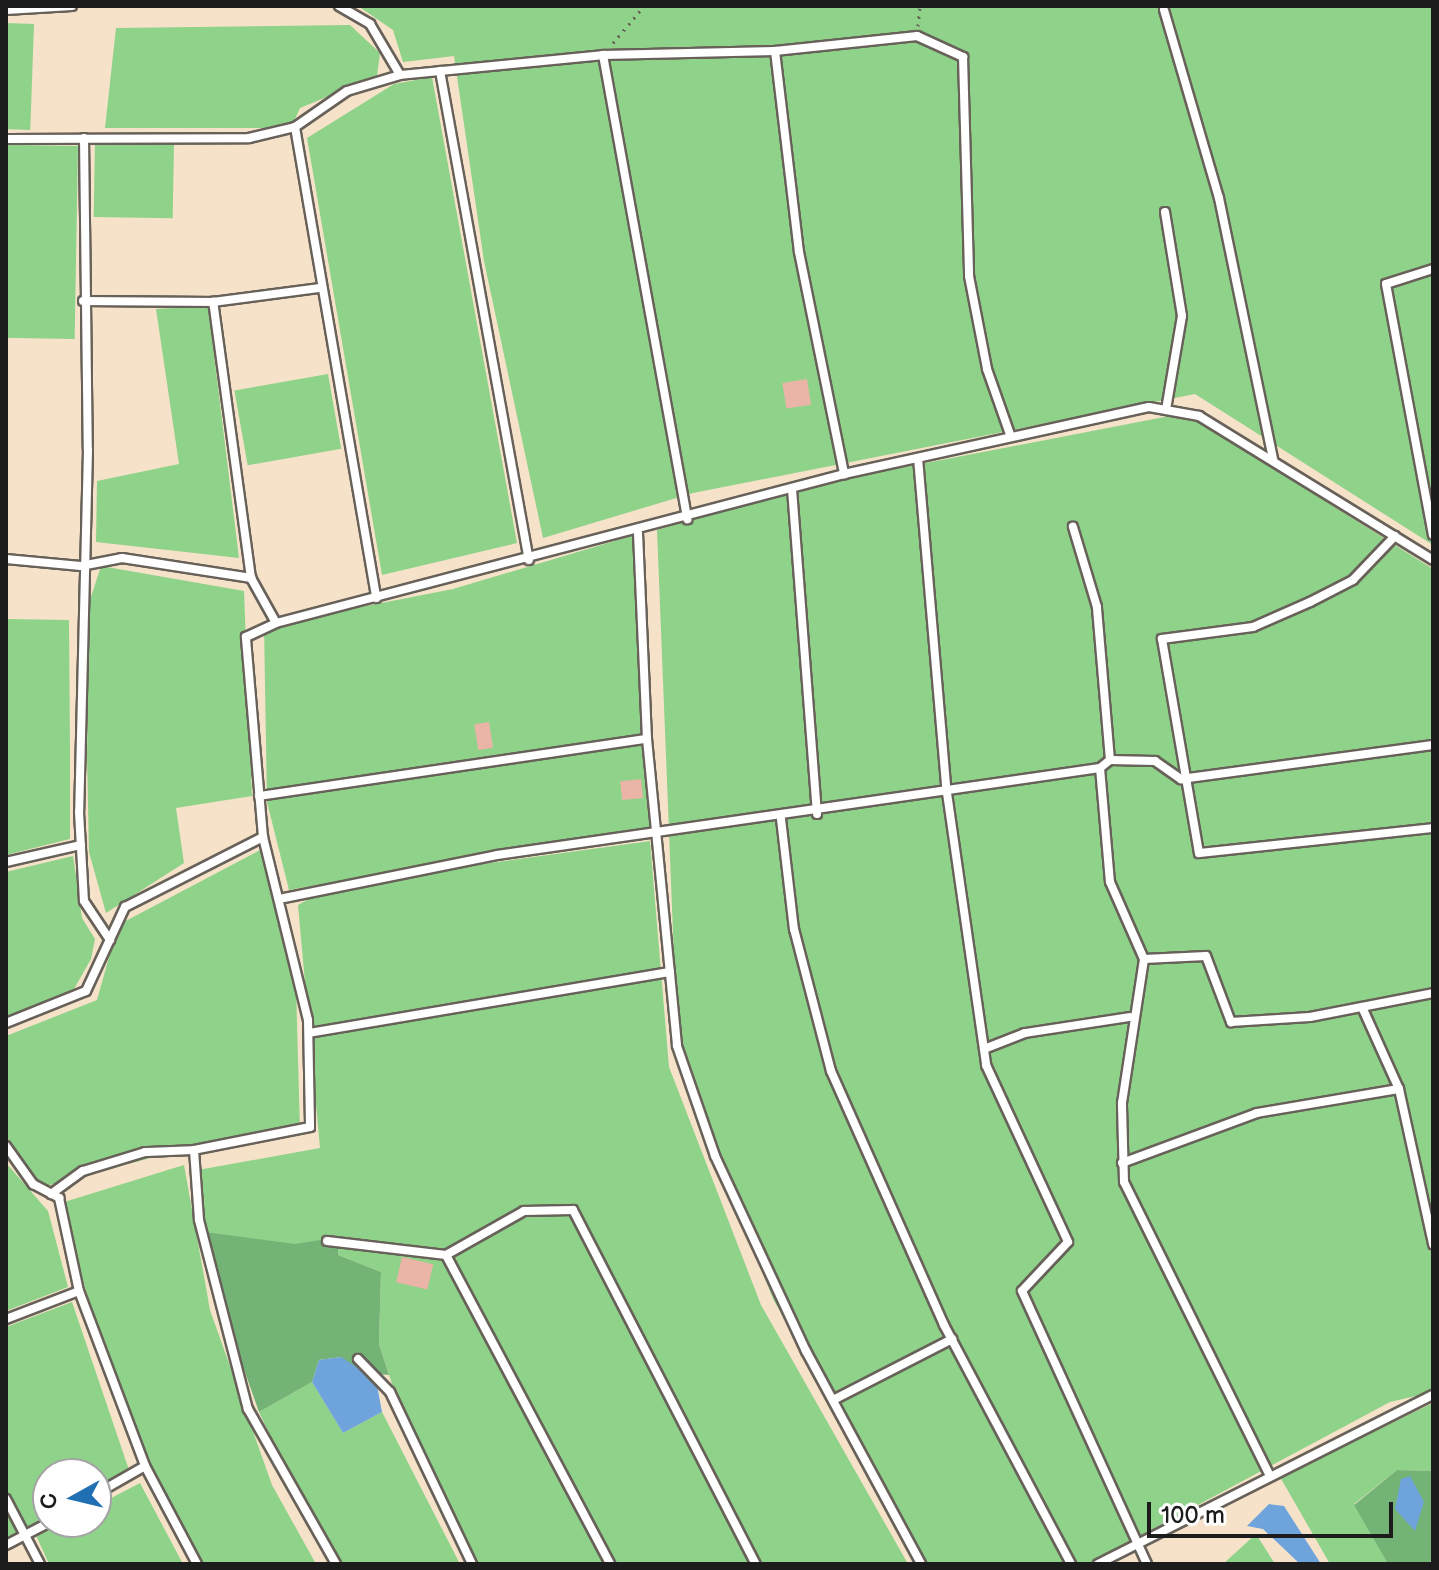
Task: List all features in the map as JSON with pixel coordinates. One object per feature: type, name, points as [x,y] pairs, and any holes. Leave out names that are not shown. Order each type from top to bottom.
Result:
[{"type":"lane","points":[[6,10],[72,6]]},
{"type":"lane","points":[[339,6],[370,24],[400,75]]},
{"type":"lane","points":[[1164,10],[1219,198],[1273,459]]},
{"type":"lane","points":[[6,139],[249,138],[295,127],[347,91],[400,75],[603,55],[775,51],[917,36],[963,57],[969,276],[987,369],[1011,437]]},
{"type":"lane","points":[[775,51],[799,252],[844,474]]},
{"type":"lane","points":[[603,55],[687,519]]},
{"type":"lane","points":[[440,71],[529,560]]},
{"type":"lane","points":[[295,127],[320,288],[376,598]]},
{"type":"lane","points":[[84,138],[83,301],[88,450],[81,566],[81,845],[84,901],[110,940]]},
{"type":"lane","points":[[1165,212],[1182,316],[1166,410]]},
{"type":"lane","points":[[1433,269],[1386,284],[1433,535]]},
{"type":"lane","points":[[83,301],[213,302],[320,288]]},
{"type":"lane","points":[[213,302],[251,578],[276,623]]},
{"type":"lane","points":[[51,1194],[96,1167],[145,1152],[194,1150],[310,1127],[309,1033],[284,898],[263,837],[246,637],[276,623],[638,533],[844,474],[1149,407],[1199,416],[1433,560]]},
{"type":"lane","points":[[918,458],[947,793],[984,1049],[1068,1242],[1022,1291],[1147,1564]]},
{"type":"lane","points":[[792,489],[817,814]]},
{"type":"lane","points":[[1073,527],[1097,607],[1110,760]]},
{"type":"lane","points":[[638,533],[647,739],[677,1046],[715,1156],[833,1400],[921,1564]]},
{"type":"lane","points":[[1395,536],[1353,580],[1310,602],[1253,627],[1162,639],[1181,779],[1199,853],[1433,828]]},
{"type":"lane","points":[[6,559],[81,566],[122,558],[251,578]]},
{"type":"lane","points":[[259,796],[647,739]]},
{"type":"lane","points":[[284,898],[497,855],[817,814],[1100,768],[1110,760],[1155,761],[1181,779],[1433,745]]},
{"type":"lane","points":[[1100,768],[1110,882],[1144,959],[1130,1017],[1122,1163],[1124,1182],[1270,1476]]},
{"type":"lane","points":[[781,819],[794,929],[831,1071],[952,1339],[1071,1564]]},
{"type":"lane","points":[[6,1023],[86,991],[125,907],[263,837]]},
{"type":"lane","points":[[6,862],[81,845]]},
{"type":"lane","points":[[1144,959],[1206,956],[1231,1022],[1362,1007],[1433,993]]},
{"type":"lane","points":[[309,1033],[670,972]]},
{"type":"lane","points":[[1362,1007],[1399,1089],[1433,1244]]},
{"type":"lane","points":[[984,1049],[1025,1033],[1130,1017]]},
{"type":"lane","points":[[1122,1163],[1257,1113],[1399,1089]]},
{"type":"lane","points":[[6,1146],[33,1184],[59,1198],[79,1291],[145,1466],[197,1564]]},
{"type":"lane","points":[[194,1150],[199,1220],[248,1409],[336,1564]]},
{"type":"lane","points":[[327,1241],[446,1255],[524,1211],[573,1210],[756,1564]]},
{"type":"lane","points":[[446,1255],[610,1564]]},
{"type":"lane","points":[[6,1319],[79,1291]]},
{"type":"lane","points":[[833,1400],[952,1339]]},
{"type":"lane","points":[[358,1359],[390,1392],[472,1564]]},
{"type":"lane","points":[[1098,1564],[1433,1395]]},
{"type":"lane","points":[[112,1485],[145,1466]]},
{"type":"lane","points":[[6,1499],[40,1564]]},
{"type":"lane","points":[[6,1545],[32,1533]]},
{"type":"path","points":[[603,55],[644,6]]},
{"type":"path","points":[[917,36],[920,6]]},
{"type":"green space","points":[[358,6],[1433,6],[1433,545],[1195,394],[693,493],[543,538],[484,261],[454,56],[403,62],[393,30]]},
{"type":"green space","points":[[6,23],[34,24],[30,130],[6,129]]},
{"type":"green space","points":[[350,25],[380,53],[377,76],[300,108],[291,128],[105,128],[116,28]]},
{"type":"green space","points":[[432,77],[517,543],[382,575],[307,138],[394,84]]},
{"type":"green space","points":[[95,142],[174,143],[173,218],[94,217]]},
{"type":"green space","points":[[6,145],[78,146],[75,339],[6,338]]},
{"type":"green space","points":[[208,306],[239,558],[96,542],[97,481],[179,464],[156,309]]},
{"type":"green space","points":[[328,374],[341,449],[248,465],[234,390]]},
{"type":"green space","points":[[1185,413],[1433,569],[1433,1392],[1390,1402],[1088,1564],[926,1564],[773,1299],[678,1058],[657,530],[802,487]]},
{"type":"green space","points":[[638,534],[654,826],[289,890],[267,802],[264,626],[453,589]]},
{"type":"green space","points":[[101,566],[244,591],[252,796],[176,808],[184,863],[106,913],[89,852],[87,755],[89,603]]},
{"type":"green space","points":[[6,619],[69,620],[70,839],[6,855]]},
{"type":"green space","points":[[650,841],[669,1067],[761,1305],[908,1564],[476,1564],[397,1399],[379,1344],[381,1272],[338,1255],[339,1237],[295,1245],[206,1232],[198,1170],[320,1148],[298,905],[320,893],[432,871]]},
{"type":"green space","points":[[262,849],[295,951],[300,1130],[177,1151],[42,1187],[6,1136],[6,1036],[97,1000],[118,925]]},
{"type":"green space","points":[[73,856],[82,918],[95,939],[91,959],[74,989],[6,1019],[6,872]]},
{"type":"green space","points":[[6,1163],[48,1211],[68,1287],[6,1311]]},
{"type":"green space","points":[[184,1165],[210,1310],[272,1485],[316,1564],[198,1564],[122,1416],[61,1203]]},
{"type":"green space","points":[[206,1232],[295,1244],[339,1237],[338,1255],[381,1272],[379,1344],[389,1375],[356,1372],[341,1357],[319,1360],[312,1382],[259,1412],[223,1310]]},
{"type":"green space","points":[[72,1302],[130,1473],[112,1483],[112,1458],[32,1458],[32,1527],[6,1541],[6,1327]]},
{"type":"green space","points":[[312,1382],[343,1433],[382,1412],[460,1564],[331,1564],[259,1412]]},
{"type":"green space","points":[[1433,1403],[1433,1471],[1397,1470],[1354,1504],[1388,1564],[1330,1564],[1280,1477]]},
{"type":"green space","points":[[1397,1470],[1433,1471],[1433,1560],[1427,1564],[1388,1564],[1354,1505]]},
{"type":"green space","points":[[140,1483],[183,1564],[49,1564],[37,1538],[112,1538],[112,1498]]},
{"type":"green space","points":[[1256,1534],[1275,1564],[1223,1564]]},
{"type":"water","points":[[341,1357],[376,1380],[382,1412],[343,1433],[312,1382],[319,1360]]},
{"type":"water","points":[[1410,1476],[1424,1502],[1415,1531],[1395,1509],[1401,1479]]},
{"type":"water","points":[[1269,1504],[1284,1506],[1321,1564],[1300,1564],[1263,1529],[1247,1526]]},
{"type":"building","points":[[807,379],[811,405],[786,409],[782,383]]},
{"type":"building","points":[[489,722],[493,748],[478,750],[474,724]]},
{"type":"building","points":[[641,779],[643,798],[622,800],[620,781]]},
{"type":"building","points":[[402,1257],[433,1264],[427,1290],[396,1282]]}]
